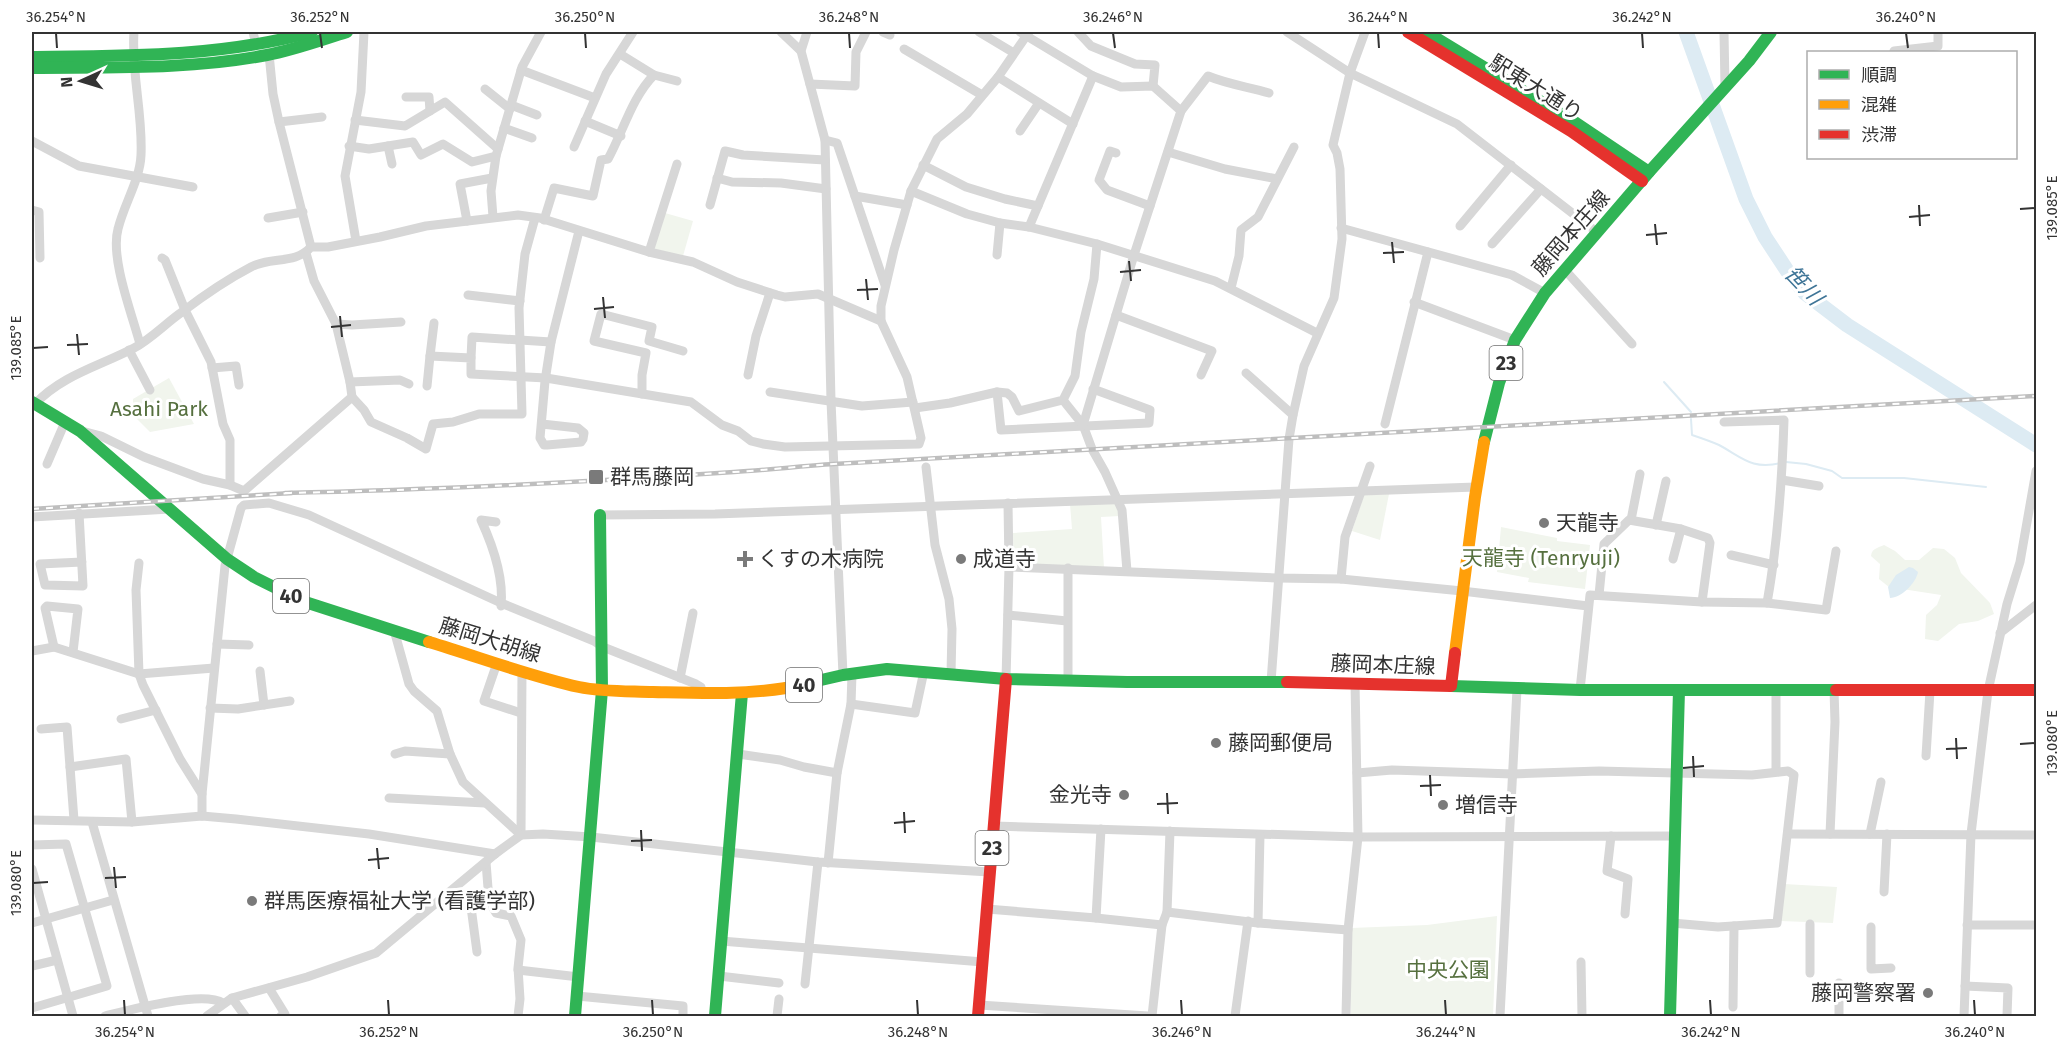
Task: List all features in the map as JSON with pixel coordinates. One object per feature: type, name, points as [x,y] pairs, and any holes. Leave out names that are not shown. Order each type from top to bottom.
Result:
[{"type":"main road","points":[[32,68],[133,61],[256,45],[312,32]]},
{"type":"main road","points":[[32,57],[133,61],[226,61],[270,54],[347,32]]},
{"type":"main road","name":"駅東大通り","points":[[1408,32],[1645,177]]},
{"type":"main road","name":"駅東大通り","points":[[1426,32],[1576,123],[1645,177]]},
{"type":"main road","name":"藤岡本庄線","points":[[1005,679],[1451,686],[1476,487],[1494,399],[1515,340],[1545,293],[1771,32]]},
{"type":"main road","name":"藤岡大胡線","points":[[33,403],[80,431],[227,559],[250,576],[302,601],[522,671],[580,687],[602,690],[702,693],[742,693],[796,687],[847,674],[887,669],[1005,679]]},
{"type":"main road","points":[[575,1017],[602,690],[600,515]]},
{"type":"main road","name":"23","points":[[979,1011],[1005,679]]},
{"type":"main road","points":[[1451,686],[1580,690],[1988,692],[2034,688]]},
{"type":"main road","points":[[1670,1017],[1679,690]]},
{"type":"main road","points":[[716,1017],[742,693]]},
{"type":"street","points":[[134,32],[133,61],[141,136],[140,165],[118,229],[116,252],[140,344]]},
{"type":"street","points":[[253,32],[256,45]]},
{"type":"street","points":[[356,241],[345,176],[361,92],[364,32]]},
{"type":"street","points":[[493,218],[492,178],[497,152],[521,70],[541,32]]},
{"type":"street","points":[[573,147],[606,74],[633,32]]},
{"type":"street","points":[[781,32],[801,51],[825,140],[835,508],[851,704],[837,773],[805,984]]},
{"type":"street","points":[[801,51],[807,32]]},
{"type":"street","points":[[810,84],[855,86],[856,52],[866,32]]},
{"type":"street","points":[[979,32],[1014,53]]},
{"type":"street","points":[[1078,32],[1091,46],[1135,64],[1155,65],[1153,86]]},
{"type":"street","points":[[1287,32],[1350,73],[1457,124],[1598,232]]},
{"type":"street","points":[[1271,682],[1293,415],[1304,366],[1334,298],[1341,228],[1340,169],[1333,145],[1350,73],[1365,32]]},
{"type":"street","points":[[1721,91],[1724,32]]},
{"type":"street","points":[[1894,51],[1938,46],[1938,32]]},
{"type":"street","points":[[551,342],[472,337],[471,374],[546,378],[692,402],[722,425],[738,431],[751,441],[785,447],[919,444],[921,438],[914,405],[899,357],[881,321],[881,306],[911,191],[937,139],[967,114],[998,77],[1025,33],[1093,76],[1121,87],[1153,86],[1181,111]]},
{"type":"street","points":[[904,49],[982,95]]},
{"type":"street","points":[[270,54],[273,94],[303,212],[314,281],[336,324],[352,397],[371,422],[426,449],[433,424],[453,422],[479,414],[522,414],[520,301],[525,254],[554,188],[593,196],[601,160],[608,159],[644,85],[654,75]]},
{"type":"street","points":[[620,54],[654,75],[677,81]]},
{"type":"street","points":[[521,70],[595,98]]},
{"type":"street","points":[[1029,227],[1093,76]]},
{"type":"street","points":[[1083,425],[1134,255],[1181,111],[1208,76],[1269,93]]},
{"type":"street","points":[[998,77],[1073,124]]},
{"type":"street","points":[[485,89],[510,107],[537,115]]},
{"type":"street","points":[[406,97],[429,98],[430,111]]},
{"type":"street","points":[[355,120],[405,126],[445,102],[497,152]]},
{"type":"street","points":[[1020,131],[1039,103]]},
{"type":"street","points":[[279,122],[322,117]]},
{"type":"street","points":[[585,121],[621,136]]},
{"type":"street","points":[[504,128],[532,138]]},
{"type":"street","points":[[825,140],[837,143],[886,287]]},
{"type":"street","points":[[32,141],[79,166],[193,187]]},
{"type":"street","points":[[349,146],[369,149],[412,142],[421,154],[443,144],[472,162],[497,152]]},
{"type":"street","points":[[388,146],[392,164]]},
{"type":"street","points":[[1231,288],[1239,256],[1241,230],[1258,218],[1294,147]]},
{"type":"street","points":[[1116,153],[1110,151],[1100,180],[1107,190],[1150,206]]},
{"type":"street","points":[[710,205],[725,152],[825,160]]},
{"type":"street","points":[[1168,152],[1225,169],[1277,179]]},
{"type":"street","points":[[649,252],[677,164]]},
{"type":"street","points":[[923,165],[966,187],[1038,206]]},
{"type":"street","points":[[1460,226],[1511,165]]},
{"type":"street","points":[[467,221],[460,184],[492,178]]},
{"type":"street","points":[[717,178],[732,182],[781,183],[826,189]]},
{"type":"street","points":[[1492,244],[1542,189]]},
{"type":"street","points":[[911,191],[967,214],[1097,244],[1215,281],[1317,333]]},
{"type":"street","points":[[855,196],[907,205]]},
{"type":"street","points":[[32,210],[39,212],[40,258]]},
{"type":"street","points":[[268,218],[303,212]]},
{"type":"street","points":[[33,403],[55,386],[80,372],[140,344],[185,309],[253,266],[298,257],[308,250],[426,226],[518,214],[649,252],[693,262],[737,282],[785,297],[818,294],[881,321]]},
{"type":"street","points":[[997,255],[1000,223]]},
{"type":"street","points":[[1341,228],[1512,276],[1545,293]]},
{"type":"street","points":[[542,424],[551,342],[579,231]]},
{"type":"street","points":[[770,392],[862,406],[950,404],[997,392],[1007,393],[1012,397],[1019,411],[1063,400],[1075,376],[1081,332],[1094,279],[1097,244]]},
{"type":"street","points":[[1385,424],[1428,252]]},
{"type":"street","points":[[162,258],[165,260],[212,368],[223,424],[230,440],[230,485]]},
{"type":"street","points":[[1565,270],[1632,344]]},
{"type":"street","points":[[747,375],[756,336],[770,293]]},
{"type":"street","points":[[468,295],[520,301]]},
{"type":"street","points":[[1414,302],[1515,340]]},
{"type":"street","points":[[642,394],[645,353],[652,327],[601,314],[594,341],[645,353]]},
{"type":"street","points":[[1116,315],[1212,351],[1201,375]]},
{"type":"street","points":[[336,324],[401,322]]},
{"type":"street","points":[[428,386],[434,323]]},
{"type":"street","points":[[649,341],[683,351]]},
{"type":"street","points":[[129,350],[150,390]]},
{"type":"street","points":[[430,356],[471,358]]},
{"type":"street","points":[[212,368],[236,366],[239,385]]},
{"type":"street","points":[[1246,373],[1293,415]]},
{"type":"street","points":[[350,382],[400,380],[409,384]]},
{"type":"street","points":[[997,392],[1001,430],[1149,423],[1150,410],[1093,389]]},
{"type":"street","points":[[244,491],[352,397]]},
{"type":"street","points":[[1063,400],[1083,425],[1092,449],[1122,510],[1127,571]]},
{"type":"street","points":[[1724,422],[1784,420],[1782,480],[1774,565],[1767,603]]},
{"type":"street","points":[[47,464],[65,422]]},
{"type":"street","points":[[80,431],[101,436],[144,457],[203,479],[230,485],[244,491]]},
{"type":"street","points":[[1341,579],[1345,537],[1370,466]]},
{"type":"street","points":[[926,467],[935,545],[949,599],[952,630],[951,674]]},
{"type":"street","points":[[1964,1017],[1971,834],[1988,692],[2000,633],[2020,562],[2037,471]]},
{"type":"street","points":[[1631,520],[1640,474]]},
{"type":"street","points":[[1782,480],[1820,486]]},
{"type":"street","points":[[1656,525],[1666,481]]},
{"type":"street","points":[[600,515],[715,514],[1476,487]]},
{"type":"street","points":[[244,491],[245,505]]},
{"type":"street","points":[[202,816],[210,708],[227,559],[241,508],[245,505],[269,503],[309,515],[501,605],[696,684],[701,687],[702,693]]},
{"type":"street","points":[[1005,679],[1009,567],[1008,503]]},
{"type":"street","points":[[32,517],[170,508]]},
{"type":"street","points":[[79,513],[82,562],[83,586],[45,585],[40,564],[82,562]]},
{"type":"street","points":[[496,522],[481,519],[501,578],[501,605]]},
{"type":"street","points":[[1599,595],[1604,544],[1621,525],[1631,520],[1680,529],[1708,538],[1710,543],[1702,602]]},
{"type":"street","points":[[1673,559],[1680,529]]},
{"type":"street","points":[[1580,690],[1590,595],[1702,602],[1767,603],[1826,610],[1836,551]]},
{"type":"street","points":[[1731,555],[1774,565]]},
{"type":"street","points":[[139,563],[136,590],[139,674],[180,759],[202,794]]},
{"type":"street","points":[[1009,567],[1341,579],[1588,606]]},
{"type":"street","points":[[1068,568],[1068,681]]},
{"type":"street","points":[[2000,633],[2004,632],[2022,614],[2037,605]]},
{"type":"street","points":[[54,647],[45,608],[47,606],[78,609],[73,652]]},
{"type":"street","points":[[680,678],[693,613]]},
{"type":"street","points":[[1008,615],[1068,621]]},
{"type":"street","points":[[394,630],[409,684],[437,711],[450,754],[463,782],[521,835]]},
{"type":"street","points":[[217,644],[249,645]]},
{"type":"street","points":[[32,651],[54,647],[139,674],[214,668]]},
{"type":"street","points":[[497,663],[484,701],[521,713]]},
{"type":"street","points":[[260,671],[264,705]]},
{"type":"street","points":[[521,835],[522,671]]},
{"type":"street","points":[[851,704],[915,713],[924,671]]},
{"type":"street","points":[[1346,1017],[1348,930],[1358,837],[1356,683]]},
{"type":"street","points":[[1500,1017],[1517,689]]},
{"type":"street","points":[[1776,690],[1776,771]]},
{"type":"street","points":[[1830,834],[1835,722],[1834,690]]},
{"type":"street","points":[[1926,756],[1930,691]]},
{"type":"street","points":[[210,708],[238,709],[290,701]]},
{"type":"street","points":[[121,719],[156,710]]},
{"type":"street","points":[[41,729],[68,727],[74,820]]},
{"type":"street","points":[[395,754],[405,752],[450,754]]},
{"type":"street","points":[[738,754],[780,760],[837,773]]},
{"type":"street","points":[[70,767],[126,759],[132,822]]},
{"type":"street","points":[[1357,772],[1392,770],[1512,774],[1599,771],[1752,775],[1788,771],[1794,775],[1777,923],[1718,927],[1672,923]]},
{"type":"street","points":[[1870,834],[1881,782]]},
{"type":"street","points":[[389,798],[485,803]]},
{"type":"street","points":[[32,820],[132,822],[202,816],[369,834],[495,854]]},
{"type":"street","points":[[92,822],[148,1017]]},
{"type":"street","points":[[994,826],[1358,837],[1509,835],[1675,837]]},
{"type":"street","points":[[1096,918],[1101,829]]},
{"type":"street","points":[[979,1011],[1150,1017],[1162,925],[1167,912],[1170,831]]},
{"type":"street","points":[[1788,834],[2037,835]]},
{"type":"street","points":[[1884,892],[1887,834]]},
{"type":"street","points":[[207,1017],[232,998],[308,977],[376,953],[521,835],[591,837],[823,862],[990,872]]},
{"type":"street","points":[[1235,1017],[1253,922],[1260,835]]},
{"type":"street","points":[[1611,836],[1607,871],[1628,879],[1625,914]]},
{"type":"street","points":[[32,845],[66,844],[107,986],[32,1008]]},
{"type":"street","points":[[486,862],[489,901],[496,913],[512,916],[521,940],[518,970],[520,999],[518,1017]]},
{"type":"street","points":[[32,869],[33,882],[46,919],[73,1017]]},
{"type":"street","points":[[32,923],[113,900]]},
{"type":"street","points":[[477,952],[471,907],[489,901]]},
{"type":"street","points":[[987,909],[1162,925]]},
{"type":"street","points":[[1167,912],[1348,930]]},
{"type":"street","points":[[1810,924],[1810,973]]},
{"type":"street","points":[[1967,925],[2037,925]]},
{"type":"street","points":[[1733,1007],[1734,926]]},
{"type":"street","points":[[1871,927],[1871,969],[1891,968]]},
{"type":"street","points":[[721,941],[983,962]]},
{"type":"street","points":[[32,966],[57,960]]},
{"type":"street","points":[[1581,962],[1582,1017]]},
{"type":"street","points":[[518,970],[579,977]]},
{"type":"street","points":[[719,976],[779,983]]},
{"type":"street","points":[[1839,983],[1839,1017]]},
{"type":"street","points":[[1965,986],[2008,988],[2007,1017]]},
{"type":"street","points":[[269,988],[285,1014],[281,1017]]},
{"type":"street","points":[[577,996],[683,1006],[683,1017]]},
{"type":"street","points":[[232,998],[245,1017]]},
{"type":"street","points":[[105,1017],[144,1005],[208,999],[223,1003]]},
{"type":"street","points":[[777,1017],[779,999]]},
{"type":"green space","points":[[665,213],[693,221],[683,256],[656,250],[654,247]]},
{"type":"green space","name":"Asahi Park","points":[[169,378],[194,424],[150,432],[133,415],[133,399]]},
{"type":"green space","points":[[1389,494],[1380,540],[1352,531],[1364,495]]},
{"type":"green space","points":[[1114,501],[1120,516],[1101,517],[1104,568],[1014,565],[1013,533],[1072,529],[1070,504]]},
{"type":"green space","name":"天龍寺 (Tenryuji)","points":[[1501,527],[1557,538],[1557,541],[1590,545],[1585,589],[1528,582],[1529,578],[1497,572]]},
{"type":"green space","points":[[1884,545],[1905,560],[1919,560],[1933,548],[1944,549],[1955,558],[1961,573],[1990,603],[1994,614],[1978,621],[1959,624],[1938,641],[1925,639],[1926,615],[1937,605],[1941,595],[1889,587],[1879,579],[1880,564],[1871,556],[1874,550]]},
{"type":"green space","points":[[1784,884],[1837,887],[1833,923],[1780,921]]},
{"type":"green space","name":"中央公園","points":[[1497,916],[1493,1016],[1351,1016],[1351,928],[1427,925]]},
{"type":"shaded area","points":[[1909,567],[1918,572],[1914,581],[1903,593],[1890,598],[1888,587],[1896,575]]},
{"type":"waterway","name":"笹川","points":[[1686,32],[1746,199],[1765,237],[1805,293],[1847,325],[2036,445]]},
{"type":"waterway","points":[[1664,382],[1691,412]]},
{"type":"waterway","points":[[1691,419],[1692,435],[1719,445],[1748,462],[1762,465],[1781,463]]},
{"type":"waterway","points":[[1786,462],[1806,464],[1832,471],[1842,478],[1904,478],[1986,487]]},
{"type":"railway","points":[[285,493],[566,482],[834,464],[2036,396]]},
{"type":"railway","points":[[32,509],[292,493]]},
{"type":"traffic: fast","points":[[32,57],[173,54],[208,51],[312,32]]},
{"type":"traffic: fast","points":[[32,68],[150,67],[238,60],[297,48],[347,32]]},
{"type":"traffic: fast","points":[[1426,32],[1576,123],[1649,172]]},
{"type":"traffic: fast","points":[[1484,442],[1499,383],[1515,340],[1545,293],[1749,61],[1771,32]]},
{"type":"traffic: fast","points":[[32,402],[80,431],[227,559],[254,577],[302,601],[429,642]]},
{"type":"traffic: fast","points":[[575,1016],[602,690],[600,515]]},
{"type":"traffic: fast","points":[[786,688],[843,675],[887,669],[1006,679],[1287,682]]},
{"type":"traffic: fast","points":[[1451,686],[1580,690],[1836,690]]},
{"type":"traffic: fast","points":[[1670,1016],[1679,690]]},
{"type":"traffic: fast","points":[[715,1016],[742,693]]},
{"type":"traffic: slow","points":[[1455,653],[1484,442]]},
{"type":"traffic: slow","points":[[429,642],[560,683],[588,689],[720,693],[786,688]]},
{"type":"traffic: jam","points":[[1408,32],[1571,131],[1642,181]]},
{"type":"traffic: jam","points":[[1287,682],[1451,686],[1455,653]]},
{"type":"traffic: jam","points":[[978,1016],[1006,679]]},
{"type":"traffic: jam","points":[[1836,690],[2036,690]]},
{"type":"place","name":"群馬藤岡","points":[[596,477]]},
{"type":"place","name":"天龍寺","points":[[1544,523]]},
{"type":"place","name":"くすの木病院","points":[[745,559]]},
{"type":"place","name":"成道寺","points":[[961,559]]},
{"type":"place","name":"藤岡郵便局","points":[[1216,743]]},
{"type":"place","name":"金光寺","points":[[1124,795]]},
{"type":"place","name":"増信寺","points":[[1443,805]]},
{"type":"place","name":"群馬医療福祉大学 (看護学部)","points":[[252,901]]},
{"type":"place","name":"藤岡警察署","points":[[1928,993]]}]
